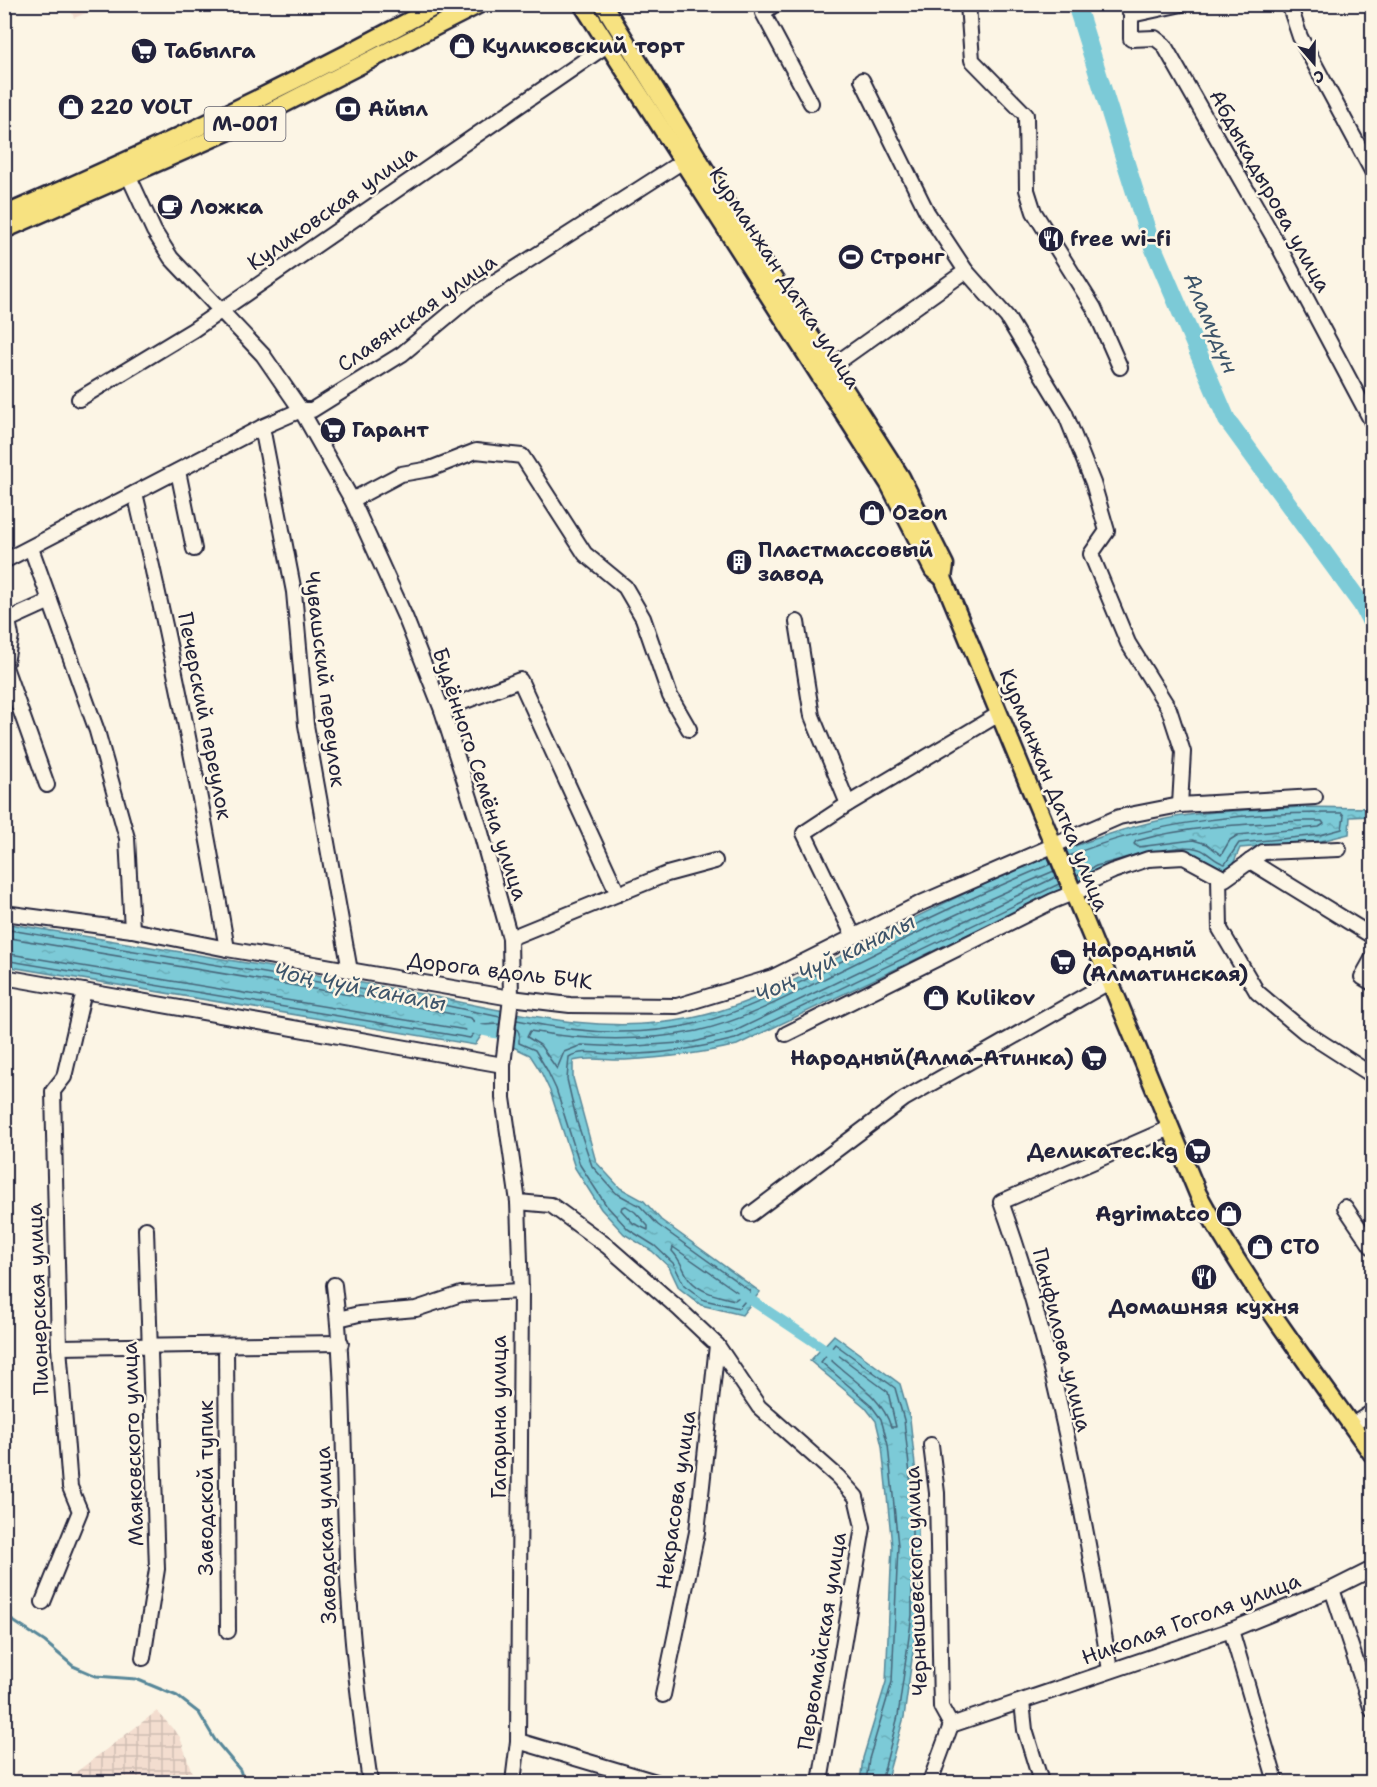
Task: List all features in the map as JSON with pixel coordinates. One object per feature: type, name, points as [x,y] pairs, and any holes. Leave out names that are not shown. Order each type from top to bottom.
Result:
[{"type":"main road","name":"М-001","points":[[4,230],[125,171],[440,4]]},
{"type":"main road","name":"М-001","points":[[4,215],[125,171],[330,82],[480,4]]},
{"type":"main road","name":"Курманжан Датка улица","points":[[582,4],[683,161],[826,370]]},
{"type":"main road","name":"Курманжан Датка улица","points":[[603,4],[826,370],[933,570],[943,578],[1198,1194],[1227,1248],[1262,1302],[1372,1454]]},
{"type":"street","points":[[775,4],[763,13],[811,103]]},
{"type":"street","points":[[968,4],[972,60],[1026,115],[1027,190],[1034,212],[1094,308],[1119,368]]},
{"type":"street","points":[[1129,10],[1182,4]]},
{"type":"street","points":[[1289,4],[1300,37],[1372,171]]},
{"type":"street","name":"Абдыкадырова улица","points":[[1129,10],[1131,39],[1155,38],[1164,45],[1278,245],[1372,422]]},
{"type":"street","name":"Куликовская улица","points":[[78,399],[222,310],[607,45]]},
{"type":"street","points":[[862,80],[927,212],[966,271],[1007,317],[1065,413],[1093,483],[1107,531],[1091,554],[1128,643],[1169,709],[1183,752],[1180,805]]},
{"type":"street","name":"Славянская улица","points":[[4,561],[262,428],[301,410],[312,410],[402,354],[468,299],[683,161]]},
{"type":"street","name":"Будённого Семёна улица","points":[[125,171],[171,258],[263,356],[301,410],[352,500],[406,619],[442,710],[480,829],[510,938],[511,1002],[504,1058]]},
{"type":"street","points":[[826,370],[966,271]]},
{"type":"street","name":"Чувашский переулок","points":[[262,428],[294,592],[306,725],[350,971]]},
{"type":"street","points":[[352,500],[401,474],[430,469],[476,451],[522,456],[585,554],[625,587],[643,618],[670,696],[689,729]]},
{"type":"street","points":[[178,471],[194,549]]},
{"type":"street","name":"Печерский переулок","points":[[135,493],[166,622],[202,801],[227,949]]},
{"type":"street","points":[[31,548],[97,731],[127,838],[132,930]]},
{"type":"street","points":[[47,785],[5,667],[11,636],[8,620],[50,601]]},
{"type":"street","points":[[797,622],[812,716],[848,804]]},
{"type":"street","points":[[442,710],[520,680],[618,894]]},
{"type":"street","points":[[855,937],[804,834],[848,804],[999,714]]},
{"type":"street","name":"Дорога вдоль БЧК","points":[[4,913],[132,930],[511,1002],[677,1006],[772,977],[919,904],[1119,817],[1180,805],[1315,797]]},
{"type":"street","points":[[786,1034],[1053,901],[1083,889],[1094,880],[1148,858],[1184,856],[1225,879],[1263,852],[1339,849]]},
{"type":"street","points":[[510,938],[667,874],[715,861]]},
{"type":"street","points":[[1250,861],[1372,936]]},
{"type":"street","points":[[1219,876],[1220,929],[1257,992],[1305,1032],[1372,1075]]},
{"type":"street","points":[[1372,959],[1362,976],[1372,983]]},
{"type":"street","points":[[4,977],[504,1058]]},
{"type":"street","points":[[751,1214],[904,1100],[1109,982]]},
{"type":"street","name":"Пионерская улица","points":[[43,1602],[80,1511],[70,1487],[59,1347],[52,1091],[64,1077],[84,991]]},
{"type":"street","name":"Гагарина улица","points":[[504,1058],[503,1098],[518,1202],[521,1291],[518,1741],[513,1782]]},
{"type":"street","name":"Панфилова улица","points":[[1110,1670],[1084,1518],[1025,1267],[1001,1202],[1170,1128]]},
{"type":"street","name":"Первомайская улица","points":[[518,1202],[551,1205],[608,1246],[717,1345],[759,1407],[838,1477],[856,1497],[863,1527],[820,1782]]},
{"type":"street","points":[[1345,1207],[1372,1247]]},
{"type":"street","name":"Маяковского улица","points":[[143,1658],[157,1569],[146,1229]]},
{"type":"street","name":"Заводская улица","points":[[334,1285],[341,1343],[346,1533],[353,1667],[370,1782]]},
{"type":"street","points":[[338,1319],[359,1314],[416,1310],[461,1294],[521,1291]]},
{"type":"street","points":[[59,1347],[341,1343]]},
{"type":"street","name":"Заводской тупик","points":[[226,1345],[228,1631]]},
{"type":"street","name":"Некрасова улица","points":[[663,1695],[697,1532],[717,1345]]},
{"type":"street","points":[[1352,1425],[1372,1412]]},
{"type":"street","name":"Чернышевского улица","points":[[931,1445],[937,1493],[941,1707],[951,1725]]},
{"type":"street","name":"Николая Гоголя улица","points":[[951,1725],[1231,1630],[1332,1589],[1372,1569]]},
{"type":"street","points":[[1332,1589],[1372,1710]]},
{"type":"street","points":[[1231,1630],[1276,1782]]},
{"type":"street","points":[[1022,1702],[1025,1730],[1041,1782]]},
{"type":"street","points":[[930,1782],[951,1725]]},
{"type":"street","points":[[518,1741],[656,1782]]},
{"type":"shaded area","points":[[69,5],[105,5],[74,18]]},
{"type":"shaded area","points":[[157,1711],[180,1737],[195,1782],[63,1782]]},
{"type":"water","points":[[1300,807],[1372,808],[1372,816],[1350,817],[1349,834],[1321,841],[1240,848],[1231,869],[1226,871],[1192,853],[1170,855],[1098,872],[737,1045],[668,1057],[573,1061],[573,1078],[596,1162],[620,1188],[644,1201],[661,1220],[760,1292],[742,1315],[701,1305],[679,1288],[669,1267],[652,1251],[624,1234],[601,1209],[575,1168],[550,1091],[541,1072],[530,1055],[511,1046],[513,1033],[485,1030],[475,1045],[5,966],[4,923],[305,973],[548,1019],[619,1025],[655,1023],[692,1018],[744,1003],[960,896],[1028,865],[1097,838],[1132,827],[1183,816]]},
{"type":"water","points":[[834,1335],[900,1384],[910,1419],[918,1493],[918,1615],[904,1717],[886,1782],[860,1782],[863,1758],[886,1682],[892,1546],[882,1446],[876,1421],[865,1407],[810,1361]]},
{"type":"waterway","name":"Аламүдүн","points":[[1076,4],[1150,240],[1227,420],[1362,605],[1372,624]]},
{"type":"waterway","name":"Чоң Чүй каналы","points":[[471,1028],[514,1037]]},
{"type":"waterway","points":[[742,1294],[834,1355]]},
{"type":"waterway","points":[[4,1615],[45,1642],[73,1666],[96,1676],[136,1679],[177,1696],[199,1713],[215,1740],[240,1770],[244,1782]]},
{"type":"place","name":"Куликовский торт","points":[[462,46]]},
{"type":"place","name":"Табылга","points":[[144,51]]},
{"type":"place","name":"220 VOLT","points":[[71,107]]},
{"type":"place","name":"Айыл","points":[[348,109]]},
{"type":"place","name":"Ложка","points":[[170,207]]},
{"type":"place","name":"free wi-fi","points":[[1051,239]]},
{"type":"place","name":"Стронг","points":[[851,257]]},
{"type":"place","name":"Гарант","points":[[333,430]]},
{"type":"place","name":"Ozon","points":[[872,513]]},
{"type":"place","name":"Пластмассовый завод","points":[[739,562]]},
{"type":"place","name":"Народный (Алматинская)","points":[[1063,962]]},
{"type":"place","name":"Kulikov","points":[[936,998]]},
{"type":"place","name":"Народный(Алма-Атинка)","points":[[1094,1058]]},
{"type":"place","name":"Деликатес.kg","points":[[1198,1151]]},
{"type":"place","name":"Agrimatco","points":[[1229,1214]]},
{"type":"place","name":"СТО","points":[[1260,1247]]},
{"type":"place","name":"Домашняя кухня","points":[[1204,1277]]}]
